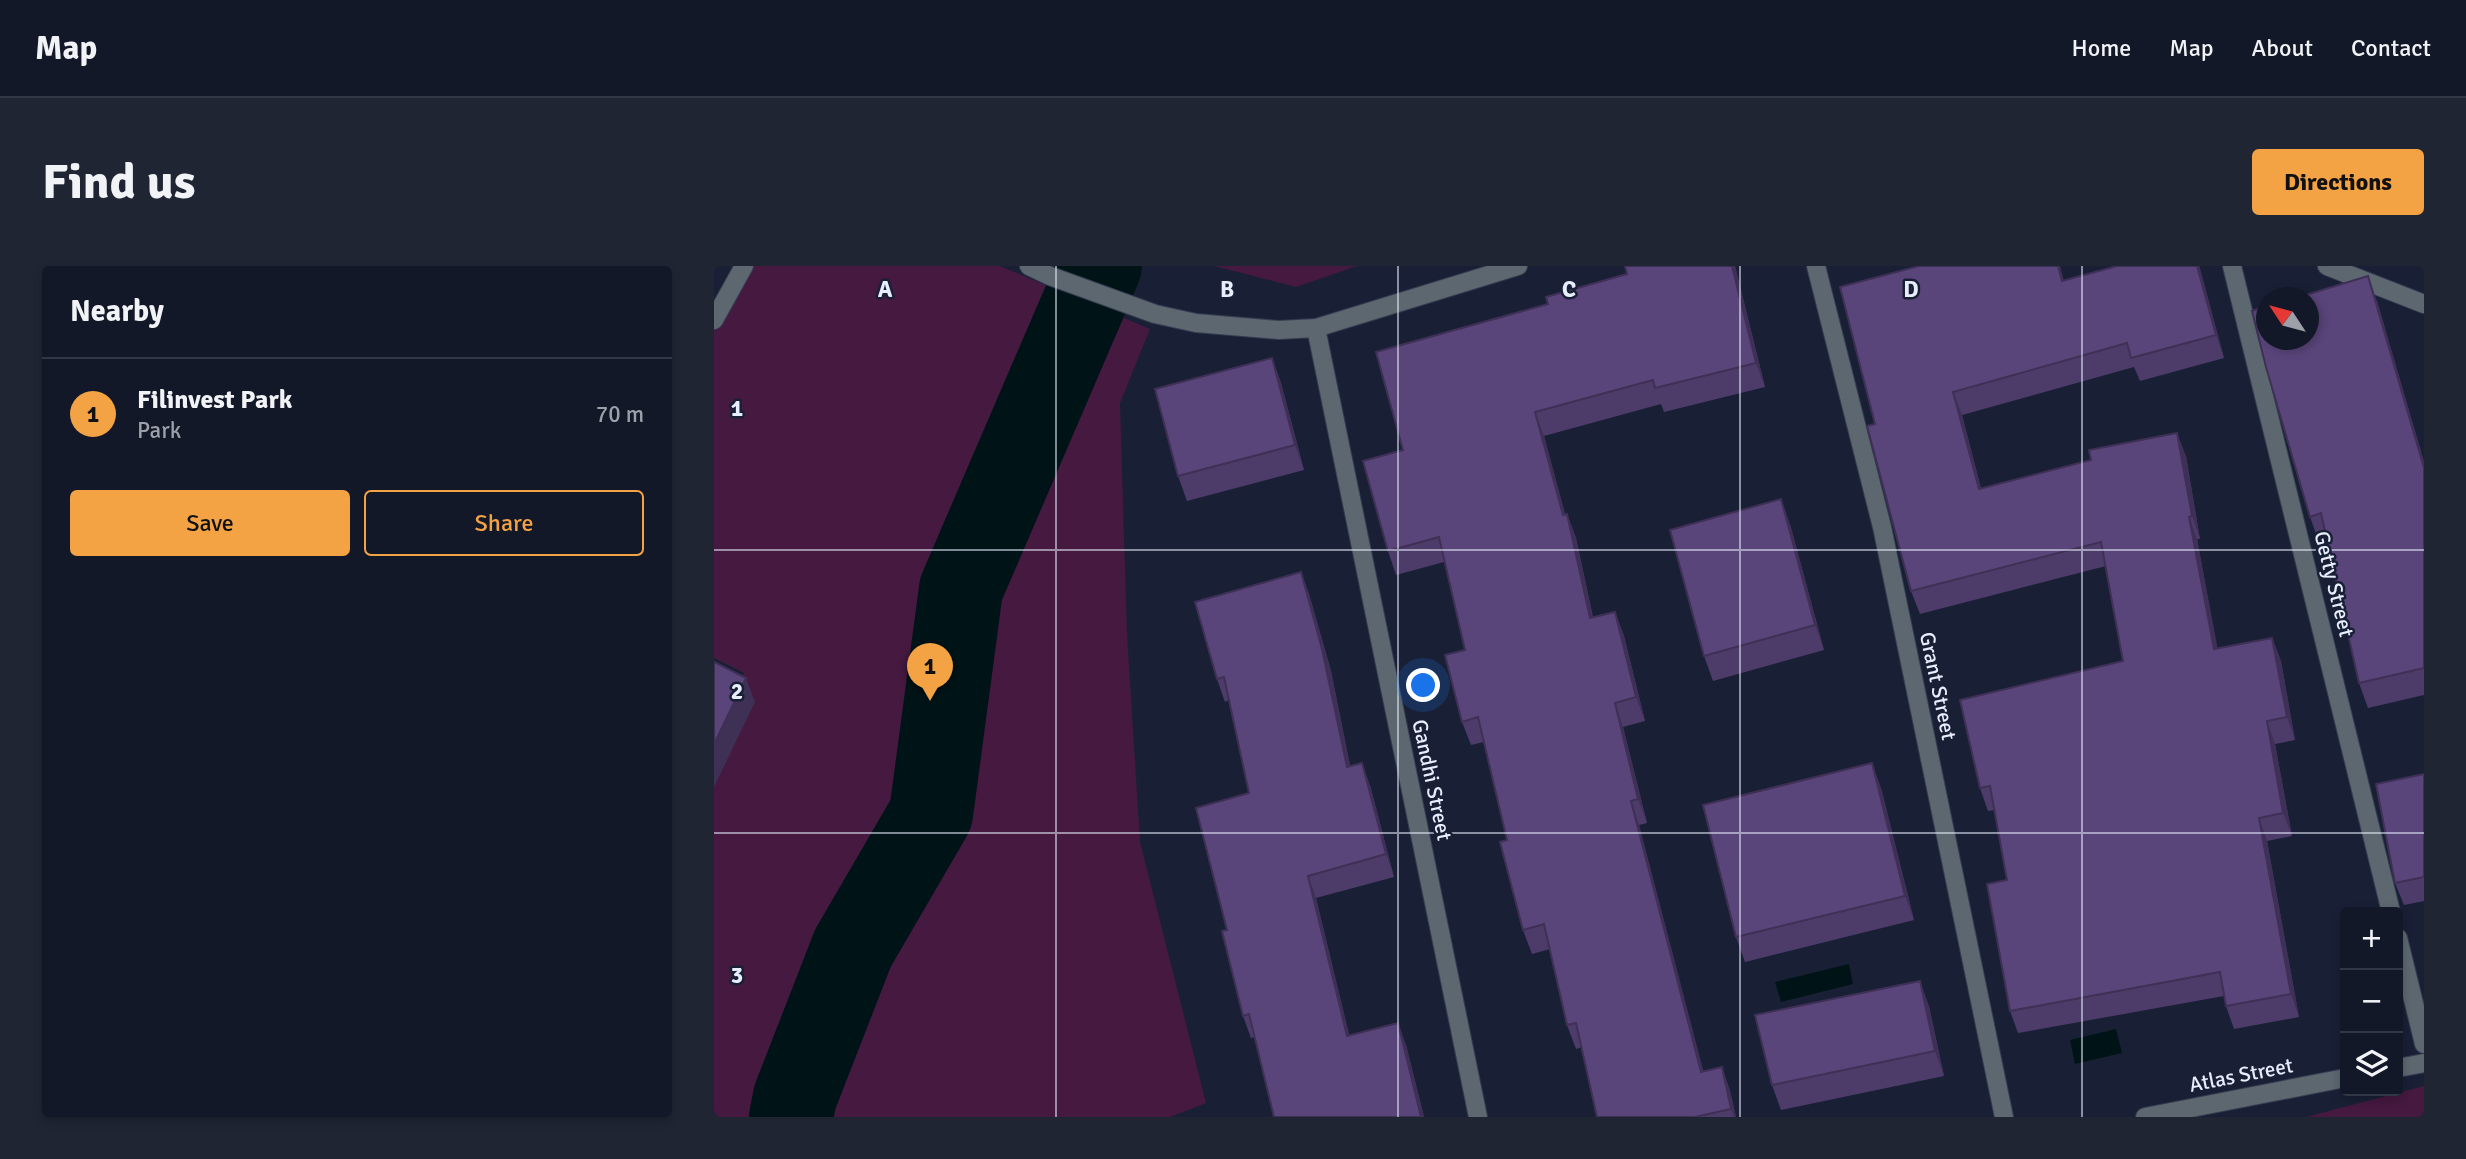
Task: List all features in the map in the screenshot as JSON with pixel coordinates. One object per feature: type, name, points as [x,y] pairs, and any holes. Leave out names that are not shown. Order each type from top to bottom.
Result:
[{"type":"street","points":[[714,320],[744,266]]},
{"type":"street","points":[[1029,266],[1155,314],[1196,323],[1279,330],[1316,328],[1518,266]]},
{"type":"street","name":"Grant Street","points":[[1816,266],[1882,527],[2004,1117]]},
{"type":"street","name":"Getty Street","points":[[2232,266],[2390,907]]},
{"type":"street","points":[[2327,266],[2424,304]]},
{"type":"street","name":"Gandhi Street","points":[[1316,328],[1478,1117]]},
{"type":"street","points":[[2403,958],[2424,1044]]},
{"type":"street","points":[[2403,1067],[2424,1063]]},
{"type":"street","name":"Atlas Street","points":[[2145,1117],[2340,1079]]},
{"type":"shaded area","points":[[738,266],[1000,266],[1150,329],[1120,403],[1127,634],[1140,842],[1206,1103],[1170,1117],[714,1117],[714,729],[744,673],[714,658],[714,318]]},
{"type":"shaded area","points":[[1214,266],[1357,266],[1296,287]]},
{"type":"shaded area","points":[[1849,964],[1853,984],[1781,1002],[1775,982]]},
{"type":"shaded area","points":[[2116,1029],[2122,1053],[2075,1064],[2070,1040]]},
{"type":"shaded area","points":[[2424,1086],[2424,1117],[2306,1117],[2386,1096],[2403,1096],[2403,1092]]},
{"type":"building","points":[[1625,266],[1732,266],[1756,363],[1655,388],[1653,380],[1535,412],[1563,515],[1567,514],[1590,618],[1615,612],[1636,697],[1615,703],[1638,799],[1631,801],[1701,1072],[1722,1067],[1731,1109],[1695,1117],[1597,1117],[1576,1023],[1567,1025],[1544,924],[1523,930],[1500,842],[1507,840],[1478,717],[1462,722],[1445,655],[1465,650],[1439,537],[1388,551],[1363,461],[1403,450],[1376,352],[1548,304],[1546,297],[1627,274]]},
{"type":"building","points":[[1919,266],[2058,266],[2062,281],[2117,266],[2197,266],[2216,335],[2131,358],[2127,343],[1953,392],[1979,489],[2091,460],[2089,450],[2177,433],[2192,516],[2189,517],[2214,649],[2272,638],[2287,717],[2267,721],[2283,813],[2259,818],[2291,994],[2226,1006],[2220,972],[2010,1011],[1987,884],[2007,880],[1990,786],[1980,788],[1960,700],[2123,661],[2101,542],[1911,591],[1867,426],[1875,424],[1840,287]]},
{"type":"building","points":[[2368,276],[2424,468],[2424,668],[2359,683],[2321,513],[2310,517],[2262,350],[2319,350],[2319,291]]},
{"type":"building","points":[[2256,310],[2256,327],[2252,311]]},
{"type":"building","points":[[1272,358],[1295,445],[1178,476],[1155,389]]},
{"type":"building","points":[[1781,499],[1815,625],[1704,656],[1670,530]]},
{"type":"building","points":[[1301,572],[1322,649],[1347,767],[1362,763],[1386,854],[1308,876],[1347,1036],[1398,1023],[1421,1117],[1274,1117],[1249,1014],[1243,1016],[1222,931],[1227,930],[1196,808],[1249,793],[1224,677],[1217,679],[1195,602]]},
{"type":"building","points":[[714,662],[746,678],[714,744]]},
{"type":"building","points":[[1872,763],[1905,896],[1736,937],[1703,805]]},
{"type":"building","points":[[2424,774],[2424,877],[2395,883],[2376,784]]},
{"type":"building","points":[[1920,981],[1935,1051],[1772,1085],[1755,1015]]},
{"type":"waterway","points":[[791,1117],[795,1097],[853,948],[931,814],[961,589],[1100,266]]},
{"type":"place","name":"Filinvest Park","points":[[930,701]]}]
